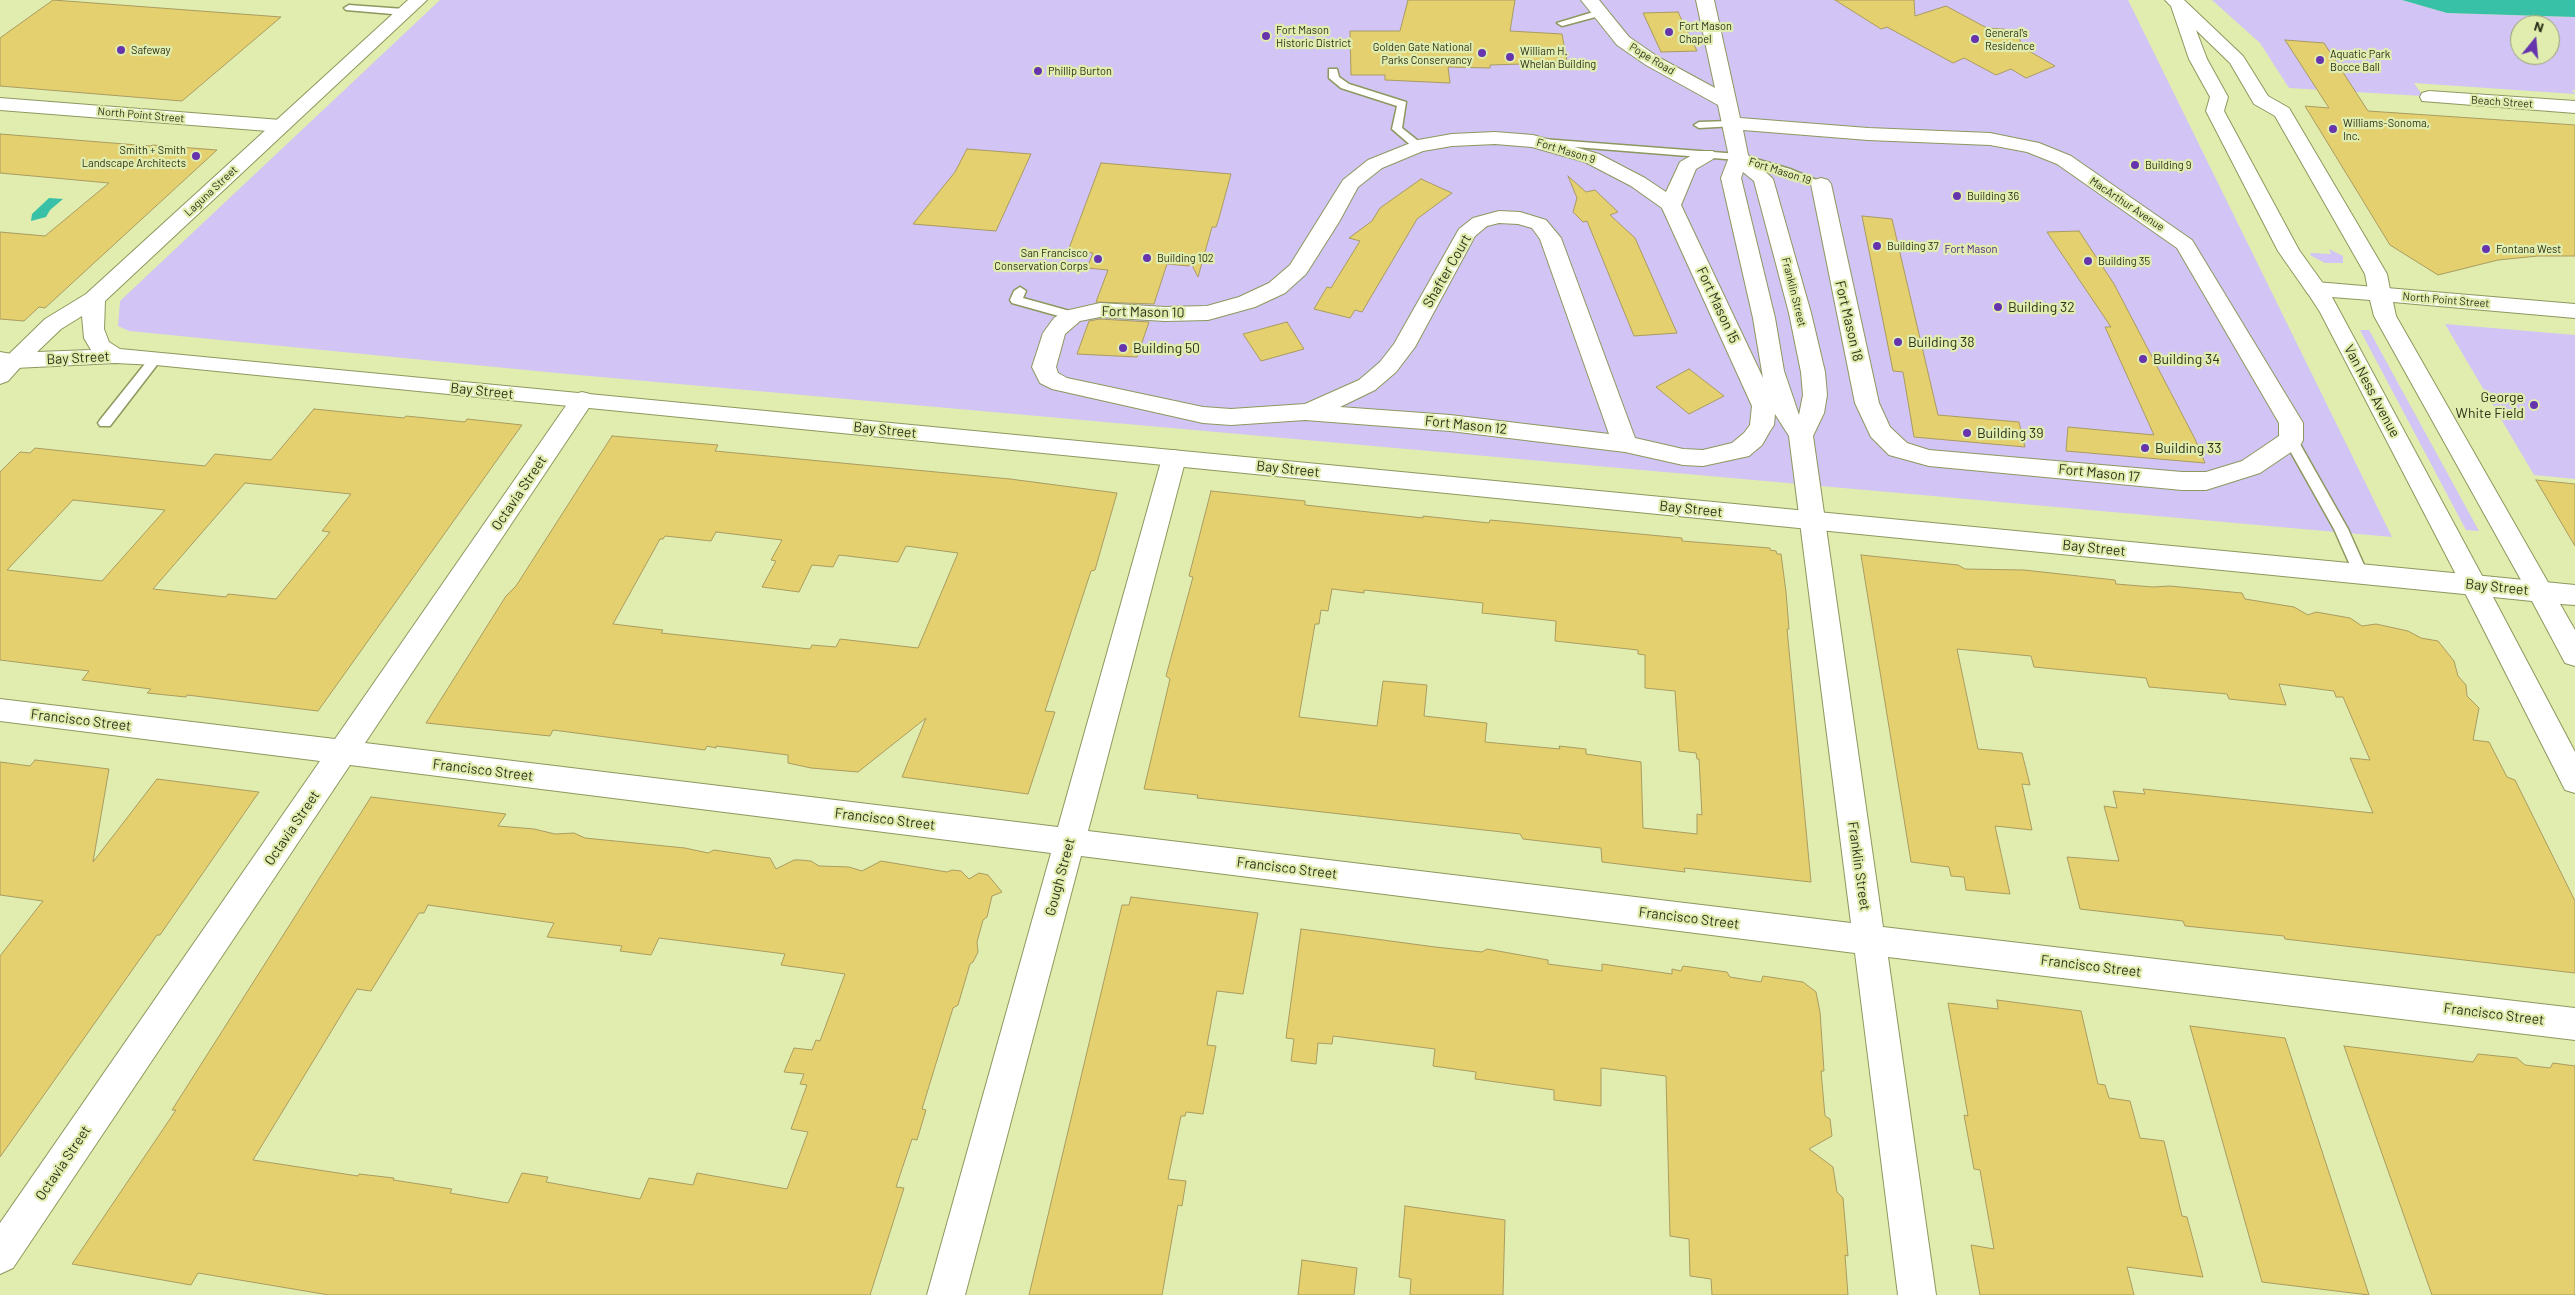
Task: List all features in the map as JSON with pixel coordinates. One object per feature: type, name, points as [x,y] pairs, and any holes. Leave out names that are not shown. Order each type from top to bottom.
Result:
[{"type":"street","name":"Laguna Street","points":[[5,365],[53,324],[94,299],[418,0]]},
{"type":"street","points":[[1705,0],[1739,158]]},
{"type":"street","name":"Van Ness Avenue","points":[[2175,1],[2198,59],[2219,97],[2215,111],[2289,251],[2330,312],[2575,781]]},
{"type":"street","name":"Van Ness Avenue","points":[[2175,1],[2237,60],[2260,100]]},
{"type":"street","name":"Pope Road","points":[[1595,7],[1623,41],[1652,61],[1727,102]]},
{"type":"street","points":[[2219,97],[2260,100],[2282,112],[2376,274],[2385,316],[2575,655]]},
{"type":"street","name":"Beach Street","points":[[2429,97],[2575,107]]},
{"type":"street","name":"North Point Street","points":[[0,104],[281,126]]},
{"type":"street","name":"MacArthur Avenue","points":[[1731,124],[1759,124],[1868,134],[1990,139],[2032,147],[2064,160],[2185,244],[2291,423],[2291,440]]},
{"type":"street","name":"Fort Mason 9","points":[[1418,146],[1470,139],[1534,141],[1592,158],[1638,182],[1671,205]]},
{"type":"street","name":"Fort Mason 10","points":[[1305,412],[1231,417],[1203,415],[1060,384],[1048,378],[1044,367],[1054,333],[1062,323],[1073,316],[1100,310],[1165,314],[1208,313],[1247,302],[1277,288],[1298,269],[1329,222],[1350,184],[1387,157],[1418,146]]},
{"type":"street","points":[[1671,205],[1687,166],[1706,155]]},
{"type":"street","name":"Franklin Street","points":[[1801,436],[1812,413],[1815,395],[1813,372],[1800,313],[1762,179],[1739,158],[1731,178],[1764,318],[1772,371],[1784,411],[1801,436],[1917,1295]]},
{"type":"street","name":"Fort Mason 18","points":[[1821,184],[1867,403],[1880,431],[1898,449]]},
{"type":"street","name":"Fort Mason 15","points":[[1671,205],[1764,406]]},
{"type":"street","name":"Shafter Court","points":[[1305,412],[1338,400],[1367,385],[1388,367],[1404,347],[1466,234],[1480,222],[1499,217],[1520,218],[1539,224],[1550,238],[1625,444]]},
{"type":"street","name":"North Point Street","points":[[2316,289],[2575,311]]},
{"type":"street","points":[[94,299],[93,329],[95,338],[101,347],[115,356]]},
{"type":"street","name":"Bay Street","points":[[5,365],[115,356],[156,358],[2575,595]]},
{"type":"street","name":"Octavia Street","points":[[0,1255],[582,400]]},
{"type":"street","name":"Fort Mason 12","points":[[1305,412],[1450,423],[1625,444],[1683,457],[1704,458],[1740,450],[1753,439],[1762,425],[1764,406]]},
{"type":"street","name":"Fort Mason 17","points":[[1898,449],[1929,458],[2182,481],[2206,481],[2251,467],[2291,440]]},
{"type":"street","name":"Gough Street","points":[[946,1295],[1174,458]]},
{"type":"street","name":"Francisco Street","points":[[0,710],[1869,940],[2575,1024]]},
{"type":"lane","points":[[1562,23],[1595,7]]},
{"type":"lane","points":[[349,8],[404,12]]},
{"type":"lane","points":[[1333,71],[1334,78],[1345,86],[1402,104],[1397,129],[1418,146]]},
{"type":"lane","name":"MacArthur Avenue","points":[[1699,125],[1731,124]]},
{"type":"lane","name":"Fort Mason 19","points":[[1534,141],[1739,158],[1786,171],[1821,184]]},
{"type":"lane","points":[[1020,291],[1016,300],[1073,316]]},
{"type":"lane","points":[[105,423],[156,358]]},
{"type":"lane","name":"MacArthur Avenue","points":[[2291,440],[2342,529],[2361,574]]},
{"type":"green space","name":"Fort Mason","points":[[440,0],[2128,0],[2392,537],[567,374],[129,331],[118,326],[120,301]]},
{"type":"green space","points":[[2212,0],[2402,0],[2447,13],[2511,15],[2510,65],[2560,65],[2560,17],[2575,17],[2575,90],[2572,90],[2575,94],[2414,83],[2423,96],[2289,88],[2260,43]]},
{"type":"green space","points":[[2329,249],[2343,256],[2343,263],[2325,263],[2310,255],[2311,253],[2331,254]]},
{"type":"green space","name":"George White Field","points":[[2445,324],[2575,335],[2575,479],[2534,475]]},
{"type":"green space","points":[[2360,330],[2369,330],[2479,531],[2466,530]]},
{"type":"water","points":[[2402,0],[2575,0],[2575,17],[2560,17],[2560,15],[2447,13]]},
{"type":"water","points":[[49,198],[63,199],[50,210],[46,217],[31,221],[32,214]]},
{"type":"building","name":"Safeway","points":[[53,0],[281,17],[182,101],[0,86],[0,38]]},
{"type":"building","name":"William H. Whelan Building","points":[[1408,0],[1515,0],[1510,31],[1562,34],[1567,61],[1522,61],[1522,64],[1490,65],[1490,68],[1448,67],[1450,83],[1385,80],[1385,75],[1351,75],[1350,31],[1400,31]]},
{"type":"building","name":"General's Residence","points":[[1835,0],[1914,0],[1915,16],[1946,6],[1987,28],[2004,29],[2013,33],[2019,37],[2022,47],[2055,66],[2026,78],[2011,69],[1996,75],[1964,58],[1953,63],[1887,27],[1881,29]]},
{"type":"building","points":[[1678,12],[1697,51],[1661,52],[1643,13]]},
{"type":"building","points":[[2285,40],[2324,43],[2368,111],[2575,125],[2575,256],[2538,256],[2498,260],[2438,275],[2390,245],[2305,106],[2329,108]]},
{"type":"building","points":[[0,134],[217,150],[45,308],[39,307],[24,321],[0,319],[0,232],[45,236],[109,183],[0,173]]},
{"type":"building","points":[[967,149],[1031,154],[996,231],[913,224],[955,172]]},
{"type":"building","points":[[1101,163],[1231,174],[1219,218],[1216,227],[1212,227],[1198,277],[1190,261],[1189,266],[1167,264],[1154,304],[1096,302],[1108,270],[1087,268],[1093,253],[1068,251]]},
{"type":"building","points":[[1568,176],[1586,192],[1595,190],[1618,212],[1610,215],[1635,238],[1677,333],[1634,336],[1587,221],[1583,222],[1573,212],[1577,198]]},
{"type":"building","points":[[1421,179],[1452,193],[1417,219],[1362,312],[1355,310],[1350,318],[1314,309],[1327,287],[1331,288],[1360,241],[1349,238],[1372,221],[1380,208]]},
{"type":"building","points":[[1862,216],[1892,219],[1938,415],[2019,422],[2025,447],[1914,437],[1903,372],[1893,371]]},
{"type":"building","points":[[2079,231],[2114,284],[2195,439],[2205,463],[2066,451],[2068,427],[2154,435],[2105,327],[2111,327],[2047,232]]},
{"type":"building","points":[[1100,319],[1149,322],[1137,357],[1077,354],[1089,321]]},
{"type":"building","points":[[1287,322],[1304,349],[1261,361],[1243,334]]},
{"type":"building","points":[[1689,369],[1724,396],[1689,414],[1656,387]]},
{"type":"building","points":[[314,409],[404,418],[406,416],[465,422],[467,419],[522,425],[318,711],[187,695],[186,697],[147,693],[151,689],[82,680],[89,671],[0,660],[0,472],[20,452],[30,453],[35,448],[205,466],[215,454],[271,460]],"holes":[[[245,483],[351,494],[322,531],[330,532],[276,599],[228,594],[226,597],[153,589]],[[73,500],[165,510],[102,581],[7,570]]]},
{"type":"building","points":[[612,436],[718,445],[715,451],[1010,479],[1117,493],[1095,570],[1091,571],[1045,711],[1055,712],[1028,794],[902,777],[926,718],[858,772],[811,768],[788,763],[788,755],[716,746],[716,748],[707,746],[705,750],[553,730],[550,736],[426,723],[506,596],[516,586]],"holes":[[[716,532],[782,540],[771,560],[776,561],[762,587],[799,592],[812,565],[833,567],[839,555],[898,562],[906,546],[958,553],[918,648],[840,639],[836,647],[812,645],[810,649],[661,633],[663,630],[613,624],[660,539],[663,539],[665,536],[711,541]]]},
{"type":"building","points":[[2536,480],[2575,484],[2575,546]]},
{"type":"building","points":[[1211,491],[1305,501],[1305,505],[1423,518],[1423,516],[1489,523],[1490,520],[1682,538],[1682,541],[1770,548],[1770,550],[1776,551],[1777,554],[1781,554],[1786,592],[1789,629],[1787,629],[1811,882],[1684,868],[1685,872],[1602,862],[1601,848],[1523,839],[1520,834],[1197,798],[1198,795],[1144,789],[1170,679],[1166,676],[1193,577],[1189,576]],"holes":[[[1332,589],[1364,593],[1364,590],[1483,603],[1482,613],[1556,621],[1555,641],[1638,650],[1638,654],[1645,655],[1645,688],[1675,691],[1679,751],[1696,753],[1697,759],[1699,759],[1702,815],[1697,814],[1697,834],[1643,828],[1641,762],[1586,754],[1586,749],[1559,746],[1560,749],[1485,742],[1487,723],[1424,716],[1427,685],[1383,681],[1377,726],[1299,717],[1315,624],[1319,624],[1321,610],[1328,611]]]},
{"type":"building","points":[[1861,555],[1958,565],[1965,569],[2024,570],[2115,580],[2116,584],[2153,587],[2170,586],[2242,593],[2245,599],[2294,607],[2308,615],[2316,612],[2350,618],[2362,626],[2376,624],[2408,631],[2421,638],[2438,641],[2454,661],[2458,676],[2466,685],[2467,696],[2479,708],[2473,740],[2489,742],[2507,777],[2515,780],[2575,901],[2575,973],[2285,939],[2284,936],[2185,926],[2183,921],[2080,909],[2067,857],[2119,861],[2104,806],[2117,808],[2113,791],[2145,794],[2143,789],[2373,813],[2350,758],[2370,760],[2343,697],[2336,697],[2334,691],[2279,684],[2286,705],[2229,699],[2227,694],[2149,687],[2146,678],[2034,667],[2031,656],[1957,649],[1978,749],[2022,753],[2030,785],[2022,784],[2032,830],[1995,826],[2010,894],[1966,890],[1964,877],[1951,876],[1949,867],[1911,862]]},
{"type":"building","points":[[35,760],[109,769],[93,862],[157,779],[259,792],[160,935],[157,935],[0,1157],[0,956],[43,901],[0,895],[0,762],[30,766]]},
{"type":"building","points":[[371,797],[506,814],[498,826],[534,829],[555,834],[574,833],[585,838],[685,848],[708,853],[714,850],[770,858],[776,869],[794,860],[800,860],[811,861],[819,866],[849,867],[862,871],[881,861],[947,872],[952,870],[961,871],[969,879],[979,873],[988,875],[1002,892],[992,896],[987,917],[983,920],[977,942],[978,952],[970,964],[958,1005],[953,1008],[922,1109],[926,1110],[917,1140],[912,1139],[896,1187],[904,1188],[870,1295],[329,1295],[198,1273],[191,1285],[72,1264],[176,1110],[172,1110]],"holes":[[[428,905],[554,923],[547,937],[622,946],[620,951],[651,955],[659,938],[785,954],[781,965],[845,974],[820,1041],[816,1040],[812,1050],[794,1048],[784,1072],[804,1074],[800,1084],[807,1085],[791,1129],[808,1132],[787,1189],[697,1173],[693,1185],[649,1178],[640,1199],[546,1182],[548,1177],[522,1173],[508,1203],[450,1193],[452,1189],[393,1180],[394,1178],[359,1174],[358,1176],[253,1160],[357,989],[371,991],[419,913],[424,913]]]},
{"type":"building","points":[[1131,897],[1258,913],[1243,994],[1217,991],[1207,1045],[1216,1046],[1203,1114],[1186,1112],[1185,1116],[1181,1116],[1168,1179],[1186,1181],[1182,1206],[1178,1205],[1162,1295],[1029,1295],[1122,905],[1129,905]]},
{"type":"building","points":[[1301,929],[1435,947],[1482,952],[1487,949],[1548,960],[1548,964],[1602,971],[1602,964],[1672,974],[1672,969],[1681,971],[1683,966],[1727,972],[1730,977],[1761,982],[1763,976],[1803,982],[1816,992],[1820,1012],[1824,1071],[1821,1071],[1825,1116],[1830,1119],[1832,1136],[1809,1149],[1833,1167],[1837,1192],[1843,1198],[1848,1256],[1845,1255],[1848,1295],[1712,1295],[1711,1279],[1690,1276],[1689,1239],[1670,1236],[1666,1076],[1601,1068],[1601,1106],[1554,1100],[1554,1090],[1475,1079],[1476,1072],[1433,1066],[1435,1049],[1333,1036],[1332,1044],[1318,1043],[1316,1064],[1291,1061],[1294,1039],[1286,1038]]},
{"type":"building","points":[[1997,1000],[2081,1011],[2098,1084],[2105,1085],[2109,1098],[2130,1101],[2140,1138],[2164,1141],[2182,1216],[2187,1217],[2203,1277],[2127,1267],[2134,1295],[1980,1295],[1971,1245],[1994,1249],[1980,1170],[1974,1169],[1964,1115],[1968,1116],[1948,1003],[1998,1009]]},
{"type":"building","points":[[2190,1026],[2285,1038],[2369,1295],[2262,1282]]},
{"type":"building","points":[[2344,1046],[2473,1062],[2478,1054],[2517,1058],[2525,1065],[2550,1068],[2553,1063],[2575,1066],[2575,1295],[2432,1295]]},
{"type":"building","points":[[1405,1206],[1505,1220],[1503,1295],[1410,1295],[1411,1279],[1399,1277]]},
{"type":"building","points":[[1302,1260],[1357,1268],[1354,1295],[1298,1295]]},
{"type":"place","name":"Fort Mason Chapel","points":[[1669,32]]},
{"type":"place","name":"Fort Mason Historic District","points":[[1266,36]]},
{"type":"place","name":"General's Residence","points":[[1975,39]]},
{"type":"place","name":"Safeway","points":[[121,50]]},
{"type":"place","name":"Golden Gate National Parks Conservancy","points":[[1482,53]]},
{"type":"place","name":"William H. Whelan Building","points":[[1510,57]]},
{"type":"place","name":"Aquatic Park Bocce Ball","points":[[2320,60]]},
{"type":"place","name":"Phillip Burton","points":[[1038,71]]},
{"type":"place","name":"Williams-Sonoma, Inc.","points":[[2333,129]]},
{"type":"place","name":"Smith + Smith Landscape Architects","points":[[196,156]]},
{"type":"place","name":"Building 9","points":[[2135,165]]},
{"type":"place","name":"Building 36","points":[[1957,196]]},
{"type":"place","name":"Building 37","points":[[1877,246]]},
{"type":"place","name":"Fontana West","points":[[2486,249]]},
{"type":"place","name":"Building 102","points":[[1147,258]]},
{"type":"place","name":"San Francisco Conservation Corps","points":[[1098,259]]},
{"type":"place","name":"Building 35","points":[[2088,261]]},
{"type":"place","name":"Building 32","points":[[1998,307]]},
{"type":"place","name":"Building 38","points":[[1898,342]]},
{"type":"place","name":"Building 50","points":[[1123,348]]},
{"type":"place","name":"Building 34","points":[[2143,359]]},
{"type":"place","name":"George White Field","points":[[2534,405]]},
{"type":"place","name":"Building 39","points":[[1967,433]]},
{"type":"place","name":"Building 33","points":[[2145,448]]}]
